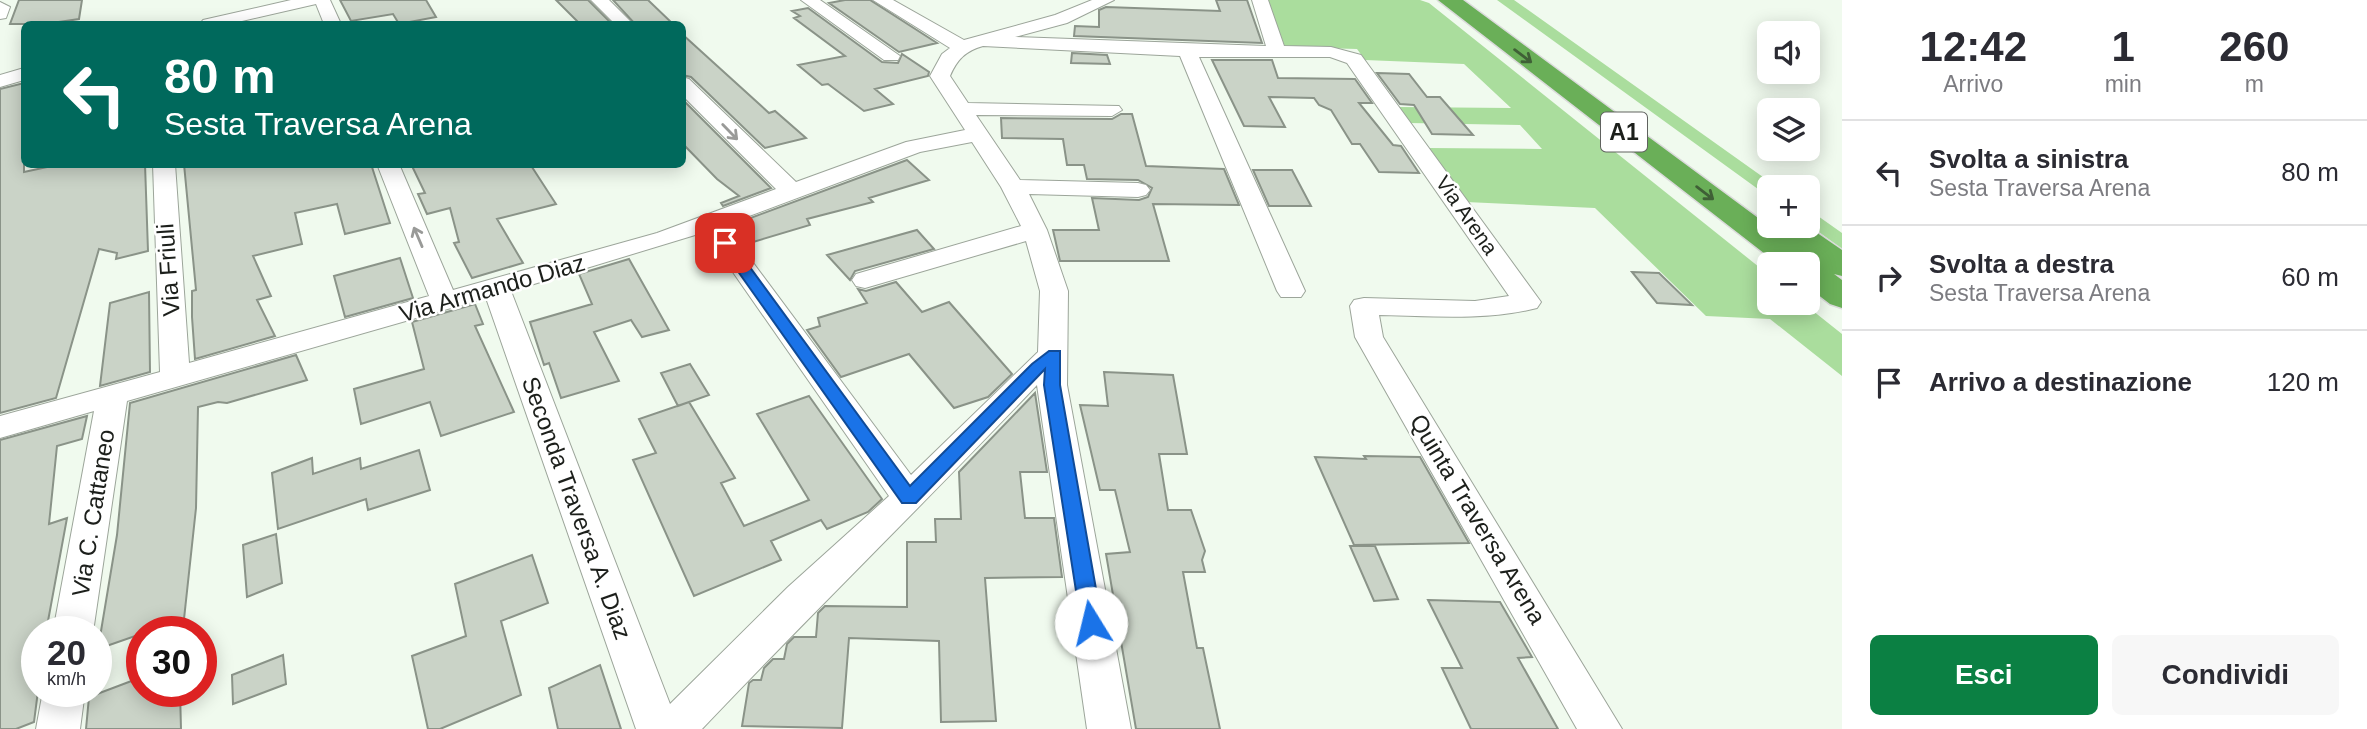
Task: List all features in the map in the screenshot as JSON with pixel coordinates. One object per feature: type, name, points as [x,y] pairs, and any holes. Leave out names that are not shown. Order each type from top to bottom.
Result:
[{"type":"highway","name":"A1","points":[[1449,0],[1783,252]]},
{"type":"highway","name":"A1","points":[[1480,0],[1757,204]]},
{"type":"highway","points":[[1804,238],[1842,266]]},
{"type":"highway","points":[[1820,280],[1842,297]]},
{"type":"street","points":[[210,21],[267,0]]},
{"type":"street","points":[[222,21],[313,0]]},
{"type":"street","points":[[322,0],[331,21]]},
{"type":"street","points":[[599,0],[621,21]]},
{"type":"street","points":[[809,0],[891,56]]},
{"type":"street","points":[[881,0],[972,44]]},
{"type":"street","points":[[1106,0],[1061,19],[972,44],[948,58],[940,76],[1013,187],[1035,230],[1054,291],[1052,385],[1109,729]]},
{"type":"street","points":[[1260,0],[1277,51]]},
{"type":"street","name":"Via Arena","points":[[972,44],[1187,51],[1331,52],[1354,59],[1527,302],[1475,309],[1364,306]]},
{"type":"street","points":[[1187,51],[1291,291]]},
{"type":"street","points":[[0,81],[21,75]]},
{"type":"street","points":[[686,87],[793,193]]},
{"type":"street","points":[[962,109],[1112,110]]},
{"type":"street","name":"Via Armando Diaz","points":[[0,427],[176,375],[496,287],[711,223],[914,147],[979,134]]},
{"type":"street","name":"Via Friuli","points":[[164,168],[176,375]]},
{"type":"street","points":[[390,168],[444,300]]},
{"type":"street","points":[[1013,187],[1138,190]]},
{"type":"street","points":[[711,223],[909,498]]},
{"type":"street","points":[[864,280],[1035,230]]},
{"type":"street","name":"Seconda Traversa A. Diaz","points":[[496,287],[658,729]]},
{"type":"street","name":"Quinta Traversa Arena","points":[[1364,306],[1369,337],[1600,729]]},
{"type":"street","points":[[674,729],[802,598],[909,498],[1037,368],[1054,355]]},
{"type":"street","name":"Via C. Cattaneo","points":[[76,616],[113,394]]},
{"type":"street","points":[[58,729],[61,707]]},
{"type":"green space","points":[[1267,0],[1420,0],[1429,3],[1757,265],[1757,315],[1818,315],[1842,334],[1842,376],[1770,319],[1706,316],[1595,208],[1466,202],[1428,148],[1542,149],[1520,125],[1409,123],[1397,107],[1511,108],[1464,64],[1365,60],[1357,49],[1285,47]]},
{"type":"green space","points":[[1497,0],[1514,0],[1760,175],[1757,175],[1757,188]]},
{"type":"green space","points":[[1820,217],[1842,233],[1842,249],[1820,233]]},
{"type":"building","points":[[19,0],[82,0],[79,19],[21,21],[21,24],[10,24]]},
{"type":"building","points":[[340,0],[426,0],[436,17],[397,21],[393,14],[351,21]]},
{"type":"building","points":[[556,0],[588,0],[609,21],[577,21]]},
{"type":"building","points":[[613,0],[648,0],[670,21],[632,21]]},
{"type":"building","points":[[870,0],[937,43],[899,52],[829,3]]},
{"type":"building","points":[[1216,0],[1247,0],[1262,43],[1074,36],[1075,26],[1099,27],[1099,10],[1106,7],[1220,11]]},
{"type":"building","points":[[808,8],[882,62],[898,63],[902,54],[929,72],[928,76],[875,89],[893,104],[864,111],[828,84],[822,85],[798,65],[845,56],[794,18],[800,16],[792,11]]},
{"type":"building","points":[[686,38],[769,113],[775,111],[806,138],[765,148],[691,77],[686,76]]},
{"type":"building","points":[[1072,53],[1107,55],[1110,64],[1071,63]]},
{"type":"building","points":[[1212,60],[1272,60],[1278,78],[1355,79],[1372,103],[1359,103],[1393,145],[1401,146],[1419,173],[1379,172],[1360,144],[1352,144],[1331,110],[1319,105],[1314,98],[1269,97],[1285,127],[1244,126]]},
{"type":"building","points":[[1377,73],[1409,74],[1427,97],[1440,97],[1473,135],[1432,134],[1414,105],[1400,104]]},
{"type":"building","points":[[21,84],[21,168],[24,168],[24,172],[42,168],[145,168],[148,251],[116,259],[117,253],[99,249],[56,398],[0,413],[0,89]]},
{"type":"building","points":[[686,103],[771,188],[723,206],[721,203],[739,196],[717,179],[686,147]]},
{"type":"building","points":[[1121,114],[1132,114],[1146,166],[1224,169],[1239,205],[1153,204],[1169,261],[1060,261],[1053,230],[1099,230],[1092,198],[1139,200],[1148,197],[1152,188],[1138,180],[1087,179],[1084,165],[1067,165],[1063,139],[1002,138],[1001,118],[1112,119]]},
{"type":"building","points":[[907,160],[929,180],[869,198],[873,202],[807,219],[810,225],[743,245],[729,226]]},
{"type":"building","points":[[184,168],[372,168],[390,223],[345,234],[337,204],[295,213],[302,244],[253,256],[271,296],[257,300],[275,336],[195,359],[192,291],[196,290]]},
{"type":"building","points":[[413,168],[533,168],[556,204],[497,219],[523,263],[472,278],[454,243],[459,242],[450,208],[427,214],[418,194],[425,193]]},
{"type":"building","points":[[1253,170],[1292,170],[1311,206],[1269,206]]},
{"type":"building","points":[[917,230],[934,249],[855,271],[850,280],[827,255]]},
{"type":"building","points":[[400,258],[413,298],[345,317],[334,276]]},
{"type":"building","points":[[629,259],[669,330],[642,337],[631,320],[594,332],[619,381],[561,398],[549,363],[544,365],[530,322],[592,304],[579,274]]},
{"type":"building","points":[[1632,272],[1659,273],[1692,305],[1657,303]]},
{"type":"building","points":[[896,282],[922,312],[949,302],[1012,374],[988,397],[954,408],[909,354],[841,377],[807,330],[820,326],[818,318],[867,303],[858,289],[866,291]]},
{"type":"building","points":[[149,292],[150,372],[100,386],[110,303]]},
{"type":"building","points":[[475,304],[483,324],[475,326],[514,412],[441,436],[430,402],[361,424],[354,389],[424,369],[412,322]]},
{"type":"building","points":[[296,355],[307,380],[227,403],[218,402],[198,407],[196,508],[184,616],[126,616],[126,639],[112,644],[112,616],[104,616],[117,535],[130,403]]},
{"type":"building","points":[[690,364],[709,395],[678,406],[661,373]]},
{"type":"building","points":[[1104,372],[1173,375],[1187,454],[1159,454],[1168,510],[1191,510],[1205,551],[1202,560],[1205,572],[1183,572],[1197,648],[1203,648],[1220,729],[1136,729],[1106,554],[1130,552],[1115,490],[1100,490],[1080,405],[1108,406]]},
{"type":"building","points":[[1035,393],[1047,472],[1020,472],[1025,518],[1054,518],[1062,577],[985,578],[996,721],[941,722],[939,641],[849,638],[842,728],[742,726],[749,683],[761,680],[764,668],[773,659],[784,659],[787,644],[794,637],[816,637],[818,613],[825,606],[907,607],[907,542],[936,542],[935,519],[961,519],[959,472]]},
{"type":"building","points":[[809,396],[882,499],[868,512],[827,529],[821,520],[771,541],[781,560],[694,596],[633,460],[656,453],[639,419],[689,402],[735,478],[721,483],[744,526],[809,500],[757,414]]},
{"type":"building","points":[[87,416],[82,439],[57,446],[49,524],[67,518],[49,616],[21,616],[21,707],[36,707],[34,722],[16,729],[0,729],[0,440]]},
{"type":"building","points":[[419,450],[430,490],[368,510],[366,499],[278,529],[272,473],[312,458],[313,474],[360,458],[361,469]]},
{"type":"building","points":[[1364,456],[1420,457],[1469,543],[1354,545],[1315,457],[1366,459]]},
{"type":"building","points":[[276,534],[282,583],[247,597],[243,545]]},
{"type":"building","points":[[1350,546],[1375,546],[1398,599],[1374,601]]},
{"type":"building","points":[[532,555],[548,603],[501,621],[521,695],[440,729],[428,729],[412,656],[466,636],[455,584]]},
{"type":"building","points":[[1428,600],[1500,602],[1532,657],[1518,658],[1558,729],[1471,729],[1442,668],[1462,668]]},
{"type":"building","points":[[283,655],[286,684],[233,704],[232,675]]},
{"type":"building","points":[[600,665],[621,729],[558,729],[549,688]]},
{"type":"building","points":[[126,683],[126,707],[180,707],[181,729],[86,729],[88,707],[112,707],[112,688]]},
{"type":"route","points":[[725,243],[909,498],[1037,368],[1054,355],[1052,385],[1091,623]]}]
